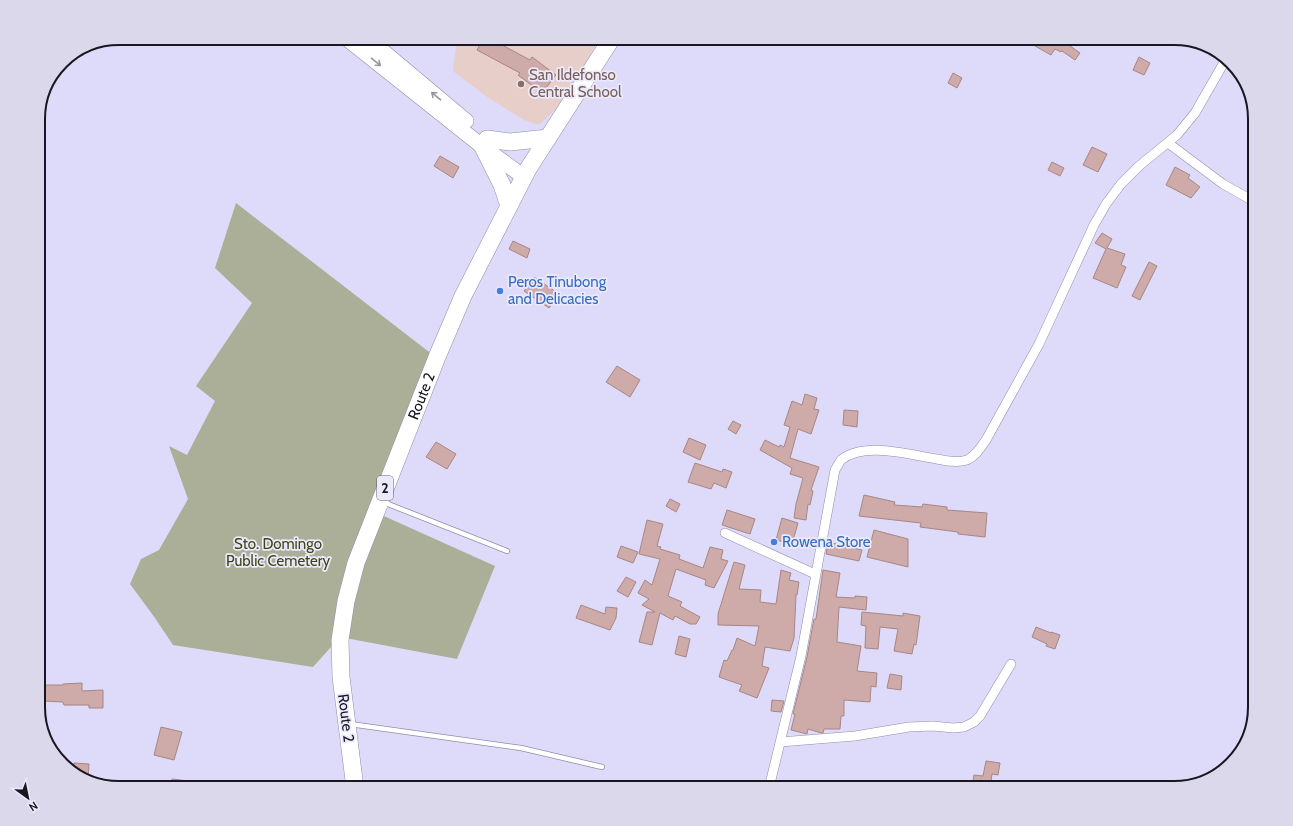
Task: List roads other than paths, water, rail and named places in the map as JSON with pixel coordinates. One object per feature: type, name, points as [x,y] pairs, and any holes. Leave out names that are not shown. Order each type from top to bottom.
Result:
[{"type":"highway","name":"Route 2","points":[[354,781],[341,677],[340,640],[346,601],[356,563],[463,296],[526,173],[608,45]]},
{"type":"highway","points":[[509,206],[485,143],[548,138]]},
{"type":"main road","points":[[355,45],[526,173]]},
{"type":"main road","points":[[375,45],[485,143]]},
{"type":"street","points":[[771,781],[801,656],[834,470],[841,460],[853,454],[868,450],[884,450],[953,462],[967,460],[977,453],[986,440],[1039,344],[1094,225],[1106,204],[1134,170],[1177,135],[1195,113],[1223,63]]},
{"type":"street","points":[[1168,143],[1223,184],[1248,198]]},
{"type":"street","points":[[725,533],[815,574]]},
{"type":"street","points":[[780,742],[854,736],[909,727],[964,727],[974,722],[980,716],[1011,664]]},
{"type":"lane","points":[[380,501],[507,551]]},
{"type":"lane","points":[[347,723],[521,748],[602,767]]},
{"type":"place","name":"San Ildefonso Central School","points":[[521,84]]},
{"type":"place","name":"Peros Tinubong and Delicacies","points":[[500,291]]},
{"type":"place","name":"Rowena Store","points":[[774,542]]},
{"type":"park label","name":"Sto. Domingo Public Cemetery","points":[[278,552]]}]
